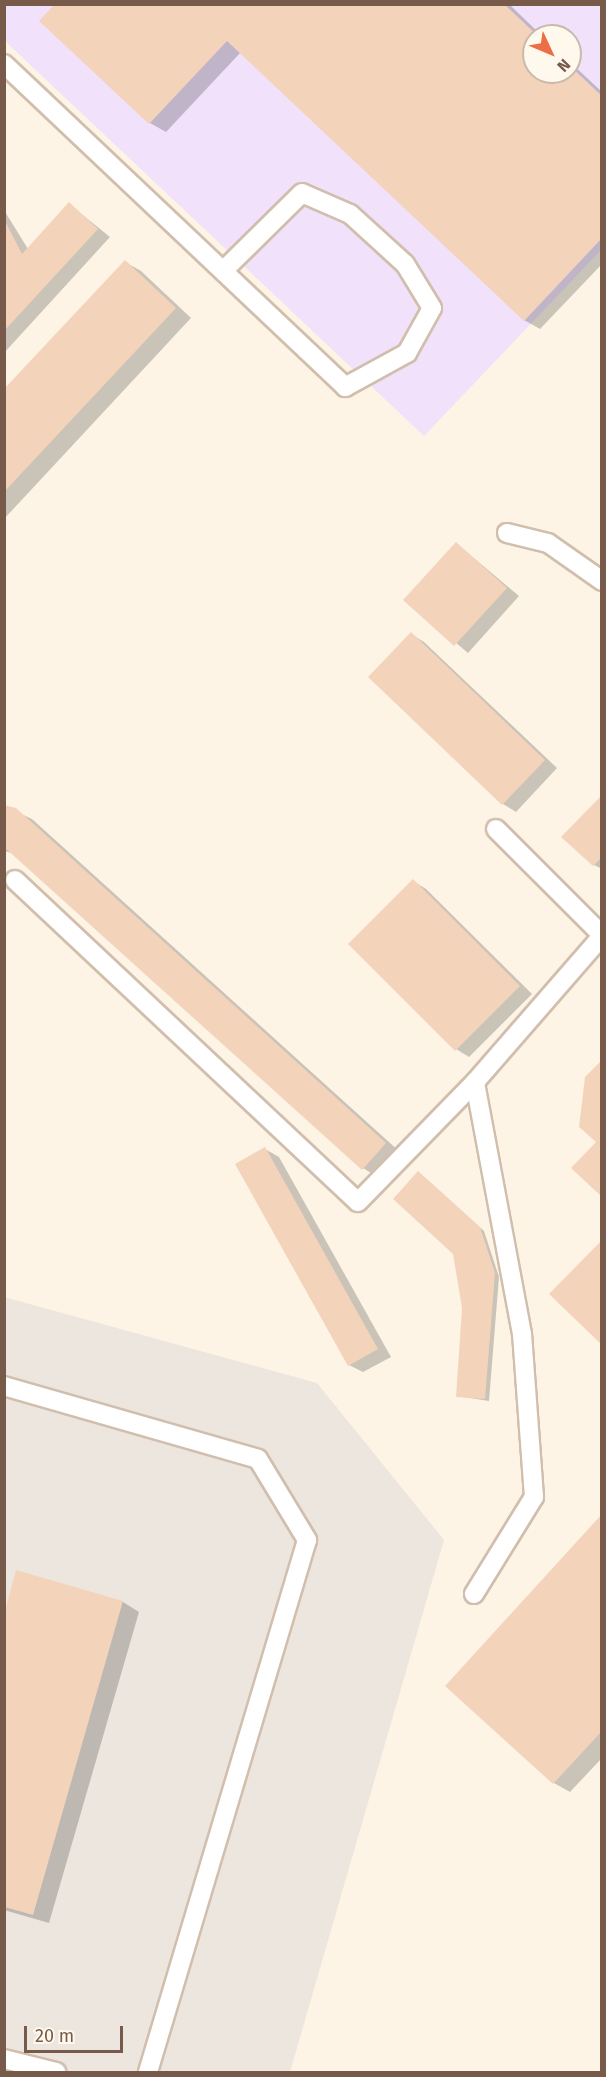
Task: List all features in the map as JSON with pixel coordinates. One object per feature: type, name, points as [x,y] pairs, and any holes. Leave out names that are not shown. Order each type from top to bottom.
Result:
[{"type":"lane","points":[[4,64],[345,387],[407,353],[432,308],[405,264],[350,214],[302,193],[224,270]]},
{"type":"lane","points":[[507,533],[548,543],[602,581]]},
{"type":"lane","points":[[15,880],[358,1202],[475,1082],[602,935],[496,829]]},
{"type":"lane","points":[[474,1594],[534,1497],[522,1334],[475,1082]]},
{"type":"lane","points":[[4,1386],[258,1459],[307,1540],[148,2073]]},
{"type":"lane","points":[[4,2059],[56,2073]]},
{"type":"shaded area","points":[[4,5],[601,5],[601,250],[424,436],[5,41]]},
{"type":"shaded area","points":[[4,1297],[317,1383],[444,1540],[290,2072],[5,2072]]},
{"type":"building","points":[[55,4],[504,4],[525,24],[522,24],[522,84],[582,84],[582,77],[602,96],[602,238],[524,321],[227,41],[149,124],[39,21]]},
{"type":"building","points":[[69,202],[98,229],[4,331],[4,219],[22,254]]},
{"type":"building","points":[[125,260],[176,308],[4,492],[4,389]]},
{"type":"building","points":[[456,542],[507,588],[454,646],[403,600]]},
{"type":"building","points":[[411,632],[545,760],[502,805],[368,677]]},
{"type":"building","points":[[602,795],[602,857],[593,866],[561,837]]},
{"type":"building","points":[[4,805],[16,808],[386,1143],[362,1170],[4,847]]},
{"type":"building","points":[[413,879],[520,986],[455,1051],[348,944]]},
{"type":"building","points":[[602,1060],[602,1197],[571,1168],[596,1142],[579,1127],[585,1077]]},
{"type":"building","points":[[265,1147],[378,1349],[348,1366],[235,1164]]},
{"type":"building","points":[[418,1171],[480,1227],[495,1273],[485,1399],[456,1397],[462,1308],[453,1254],[393,1199]]},
{"type":"building","points":[[602,1240],[602,1345],[549,1294]]},
{"type":"building","points":[[602,1514],[602,1731],[553,1784],[445,1686]]},
{"type":"building","points":[[16,1570],[123,1601],[33,1915],[5,1907],[5,1611]]}]
